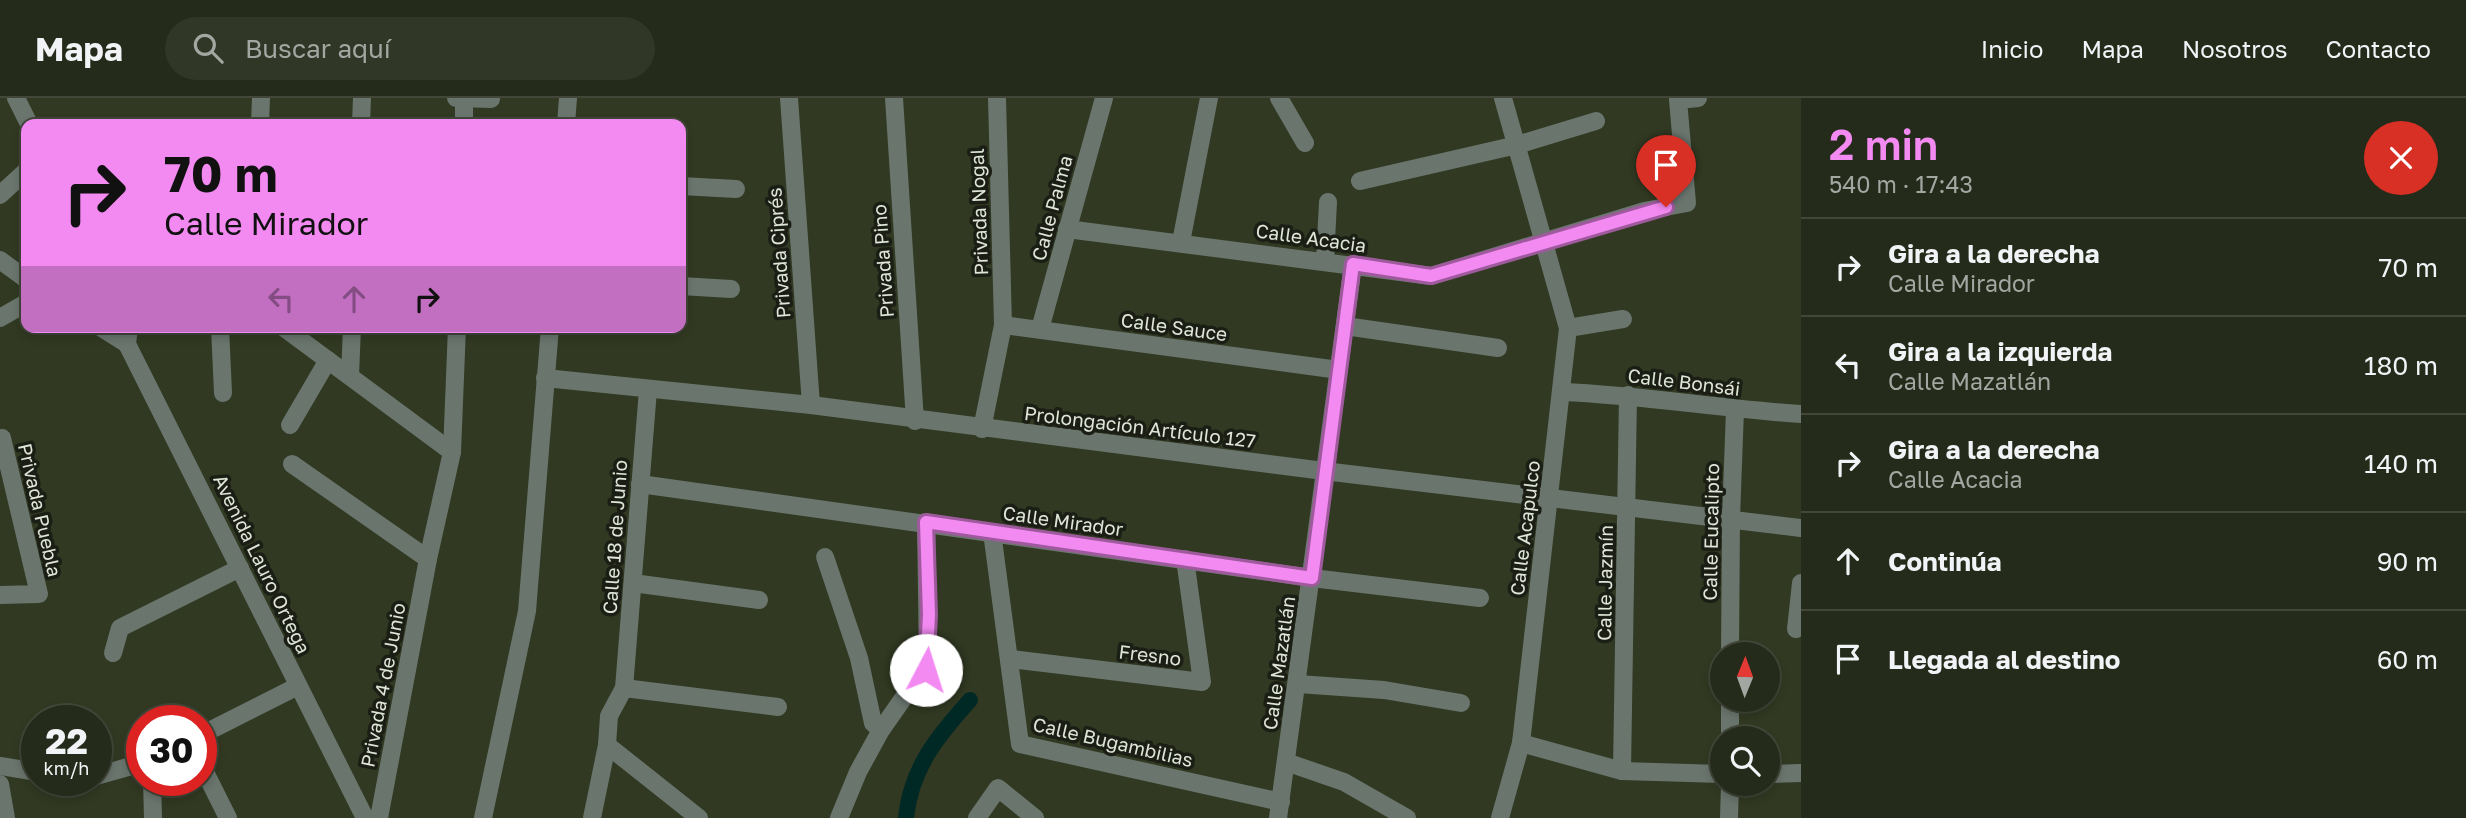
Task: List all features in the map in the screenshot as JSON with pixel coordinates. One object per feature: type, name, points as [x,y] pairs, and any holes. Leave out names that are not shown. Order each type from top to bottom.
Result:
[{"type":"street","points":[[16,98],[26,119]]},
{"type":"street","points":[[260,119],[261,98]]},
{"type":"street","points":[[361,119],[362,98]]},
{"type":"street","points":[[456,98],[491,99]]},
{"type":"street","points":[[464,98],[464,119]]},
{"type":"street","points":[[566,119],[568,98]]},
{"type":"street","name":"Privada Ciprés","points":[[789,98],[811,405]]},
{"type":"street","name":"Privada Pino","points":[[894,98],[915,421]]},
{"type":"street","name":"Privada Nogal","points":[[982,429],[1003,325],[997,98]]},
{"type":"street","name":"Calle Palma","points":[[1040,330],[1104,98]]},
{"type":"street","points":[[1181,242],[1209,98]]},
{"type":"street","points":[[1279,98],[1305,143]]},
{"type":"street","name":"Calle Acapulco","points":[[1500,818],[1521,743],[1568,328],[1503,98]]},
{"type":"street","name":"Calle Acacia","points":[[1067,229],[1325,260],[1431,276],[1644,211],[1687,202],[1678,100],[1698,98]]},
{"type":"street","points":[[1360,181],[1517,145],[1596,121]]},
{"type":"street","points":[[0,194],[21,175]]},
{"type":"street","points":[[686,186],[736,189]]},
{"type":"street","points":[[1325,260],[1328,202]]},
{"type":"street","points":[[0,260],[21,275]]},
{"type":"street","name":"Calle Mazatlán","points":[[1280,810],[1353,264]]},
{"type":"street","points":[[686,286],[731,289]]},
{"type":"street","points":[[0,318],[21,306]]},
{"type":"street","points":[[1568,328],[1623,319]]},
{"type":"street","name":"Calle Sauce","points":[[1003,325],[1339,370]]},
{"type":"street","points":[[1345,326],[1498,348]]},
{"type":"street","name":"Avenida Lauro Ortega","points":[[130,333],[240,568],[365,818]]},
{"type":"street","points":[[220,333],[223,393]]},
{"type":"street","points":[[292,333],[452,452]]},
{"type":"street","points":[[350,376],[352,333]]},
{"type":"street","name":"Privada 4 de Junio","points":[[379,818],[428,559],[452,452],[457,333]]},
{"type":"street","points":[[482,818],[527,611],[537,518],[549,333]]},
{"type":"street","points":[[290,425],[328,360]]},
{"type":"street","name":"Prolongación Artículo 127","points":[[545,377],[648,390],[811,405],[915,421],[1549,499],[1731,517],[1801,528]]},
{"type":"street","name":"Calle 18 de Junio","points":[[624,688],[648,390]]},
{"type":"street","name":"Calle Bonsái","points":[[1562,392],[1628,395],[1735,410],[1801,414]]},
{"type":"street","name":"Calle Jazmín","points":[[1622,771],[1628,395]]},
{"type":"street","name":"Calle Eucalipto","points":[[1730,642],[1735,410]]},
{"type":"street","name":"Privada Puebla","points":[[0,595],[39,594],[2,438]]},
{"type":"street","points":[[292,464],[428,559]]},
{"type":"street","name":"Calle Mirador","points":[[640,484],[1312,578],[1480,598]]},
{"type":"street","points":[[839,818],[858,772],[881,730],[928,663],[926,522]]},
{"type":"street","name":"Calle Bugambilias","points":[[992,532],[1011,659],[1020,744],[1280,810]]},
{"type":"street","points":[[825,557],[859,658],[873,723],[881,730]]},
{"type":"street","name":"Fresno","points":[[1011,659],[1202,682],[1185,559]]},
{"type":"street","points":[[113,653],[120,628],[240,568]]},
{"type":"street","points":[[633,583],[759,600]]},
{"type":"street","points":[[1797,629],[1801,583]]},
{"type":"street","points":[[1298,684],[1384,691],[1461,703]]},
{"type":"street","points":[[217,727],[298,686]]},
{"type":"street","points":[[592,818],[607,745],[609,716],[624,688],[778,707]]},
{"type":"street","points":[[1521,743],[1622,771],[1710,774]]},
{"type":"street","points":[[607,745],[699,818]]},
{"type":"street","points":[[1286,762],[1344,782],[1401,816]]},
{"type":"street","points":[[0,766],[21,769]]},
{"type":"street","points":[[1780,774],[1801,773]]},
{"type":"street","points":[[0,784],[5,818]]},
{"type":"street","points":[[977,818],[998,788],[1035,818]]},
{"type":"street","points":[[152,796],[153,818]]},
{"type":"street","points":[[217,796],[228,818]]},
{"type":"street","points":[[1730,796],[1730,818]]},
{"type":"waterway","points":[[906,818],[913,784],[920,768],[937,740],[970,700]]},
{"type":"route","points":[[926,670],[929,615],[926,522],[1312,578],[1353,264],[1431,276],[1644,211],[1666,207]]}]
